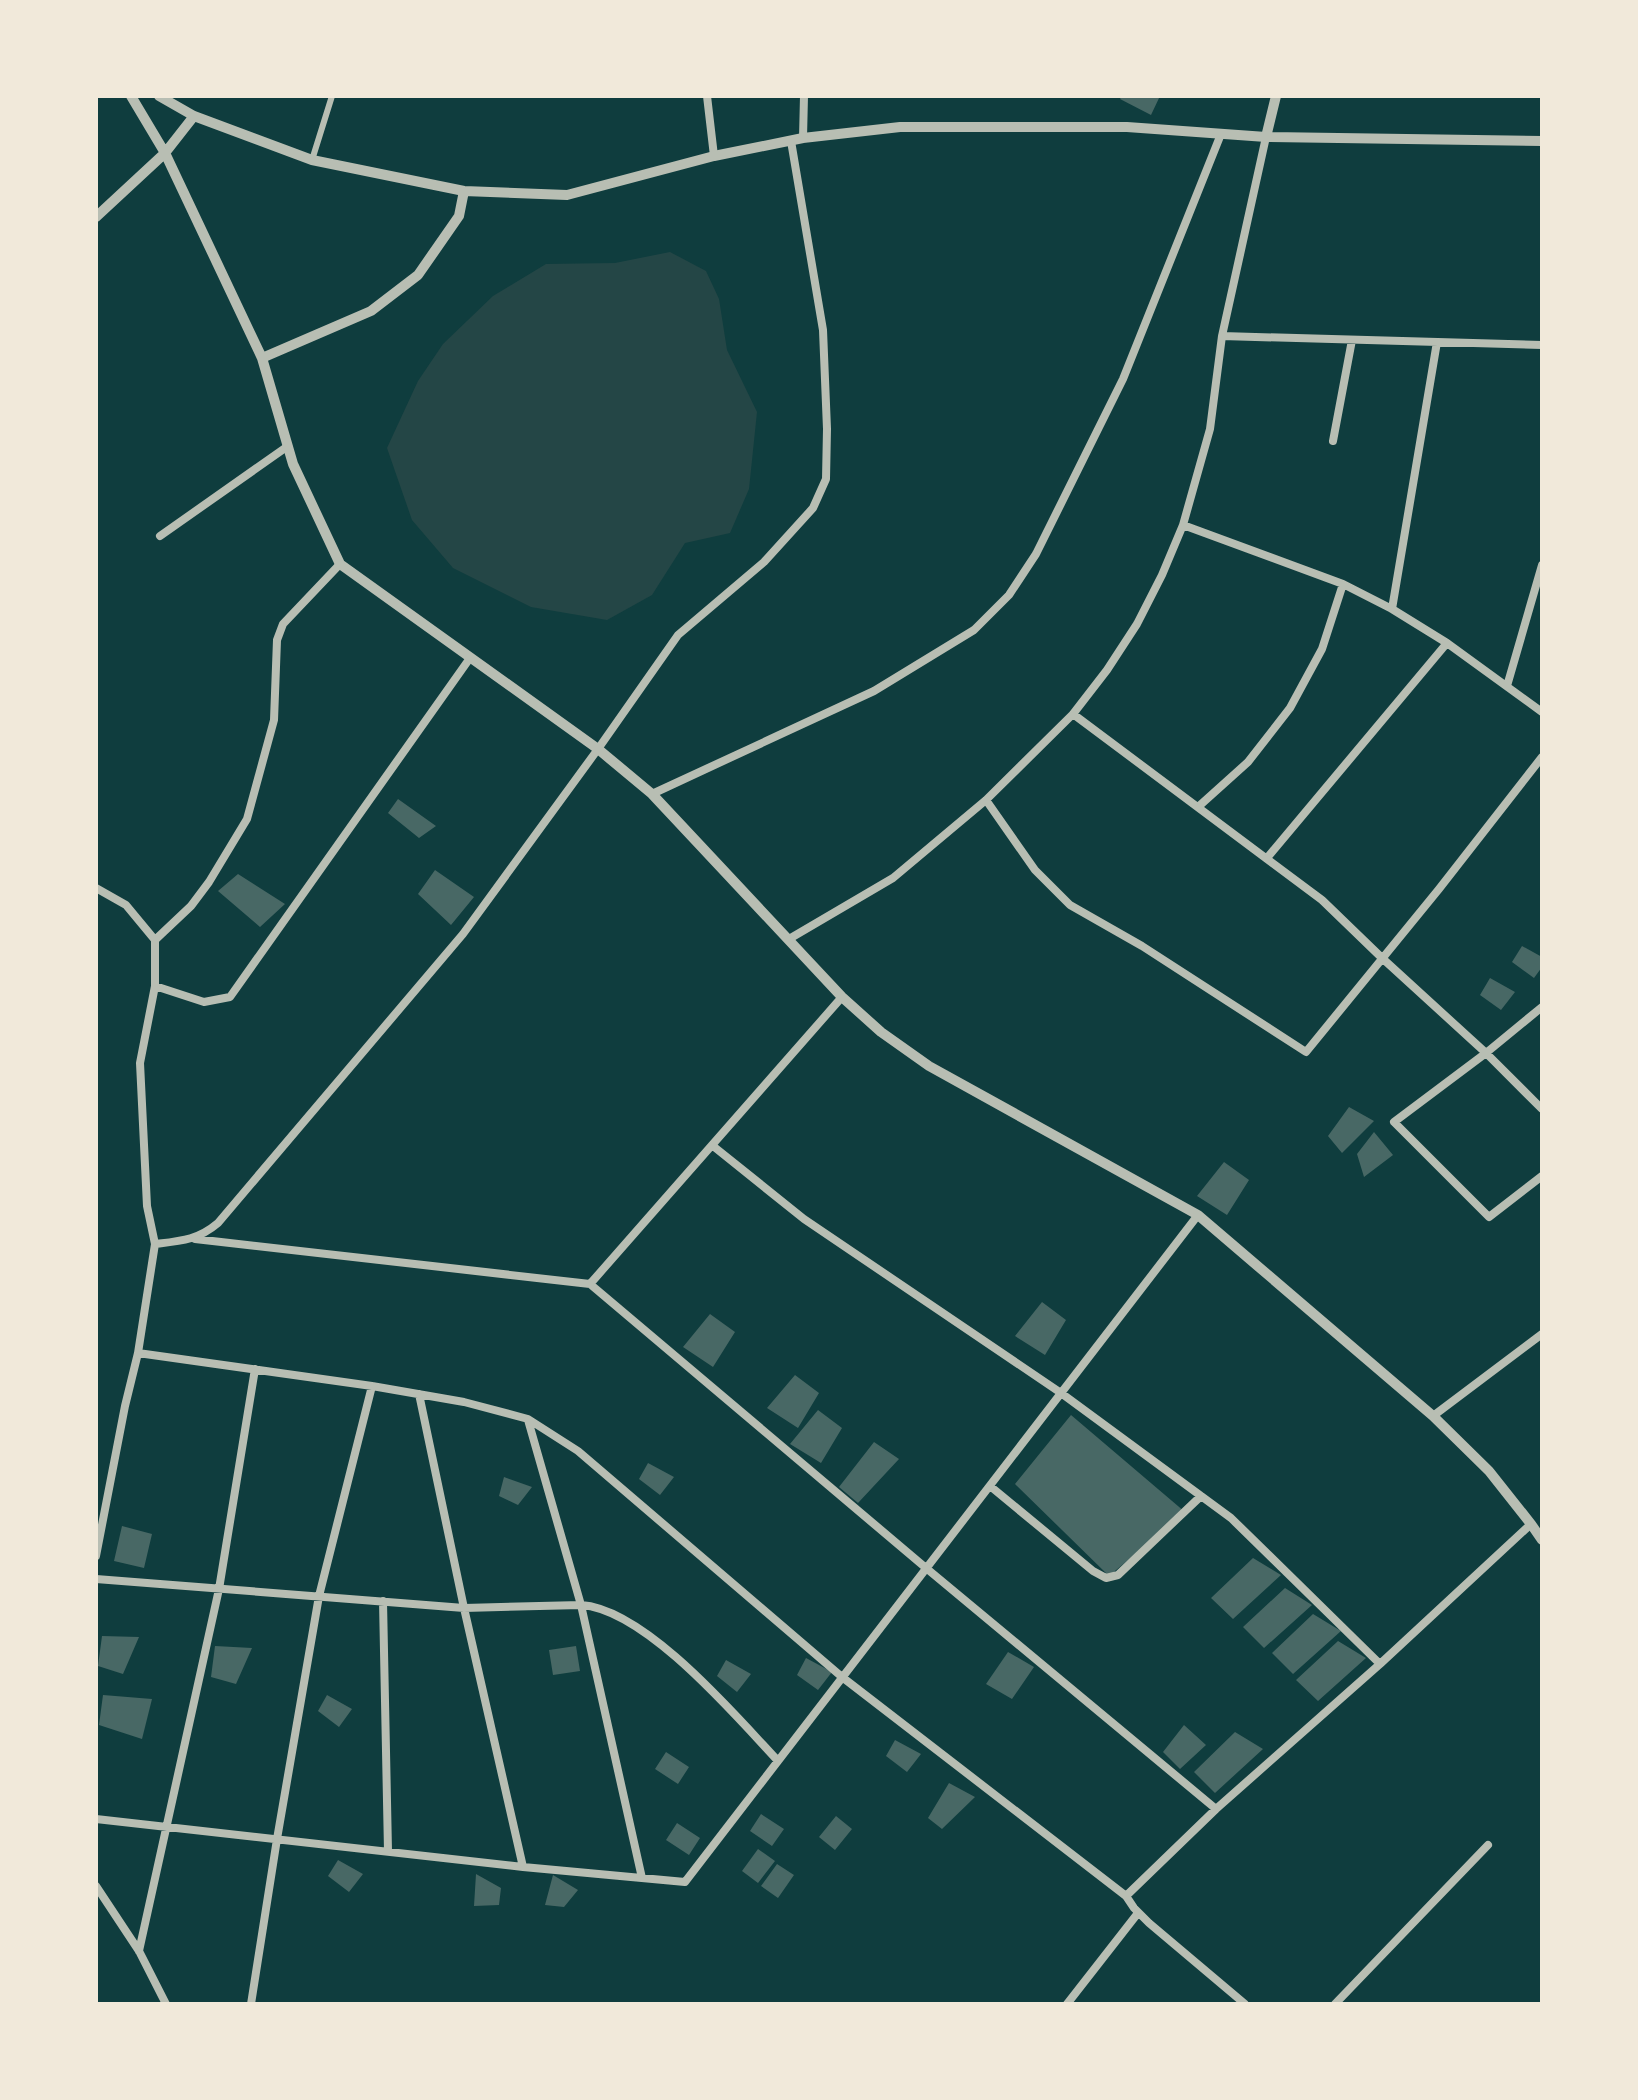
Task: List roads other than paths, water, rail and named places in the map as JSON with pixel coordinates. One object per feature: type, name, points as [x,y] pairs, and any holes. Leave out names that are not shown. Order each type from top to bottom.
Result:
[{"type":"street","points":[[131,96],[165,153],[262,358],[293,464],[340,564],[598,749],[652,794],[842,997],[881,1032],[929,1066],[1198,1215],[1433,1416],[1489,1471],[1542,1540]]},
{"type":"street","points":[[159,96],[194,116],[312,160],[464,191],[567,195],[714,156],[797,139],[900,127],[1127,127],[1266,137],[1542,141]]},
{"type":"street","points":[[312,160],[332,96]]},
{"type":"street","points":[[707,96],[714,156]]},
{"type":"street","points":[[195,1238],[208,1232],[224,1217],[463,934],[678,635],[764,562],[813,508],[826,479],[827,429],[823,330],[797,139],[804,96]]},
{"type":"street","points":[[789,939],[893,878],[986,800],[1073,714],[1137,624],[1183,525],[1210,429],[1222,336],[1276,96]]},
{"type":"street","points":[[96,217],[165,153],[194,116]]},
{"type":"street","points":[[652,794],[874,691],[974,630],[1009,595],[1036,554],[1123,379],[1221,134]]},
{"type":"street","points":[[262,358],[371,311],[418,275],[459,216],[464,191]]},
{"type":"street","points":[[1222,336],[1542,345]]},
{"type":"street","points":[[1333,441],[1352,340]]},
{"type":"street","points":[[1392,609],[1437,342]]},
{"type":"street","points":[[160,536],[288,446]]},
{"type":"street","points":[[1183,525],[1343,584],[1392,609],[1447,643],[1542,712]]},
{"type":"street","points":[[155,940],[191,906],[247,819],[274,720],[277,640],[283,624],[340,564]]},
{"type":"street","points":[[1507,686],[1542,565]]},
{"type":"street","points":[[1198,807],[1248,762],[1290,708],[1322,649],[1343,584]]},
{"type":"street","points":[[1267,858],[1447,643]]},
{"type":"street","points":[[155,986],[204,1002],[230,997],[470,658]]},
{"type":"street","points":[[1073,714],[1322,900],[1542,1109]]},
{"type":"street","points":[[986,800],[1035,870],[1070,905],[1142,946],[1306,1052],[1542,757]]},
{"type":"street","points":[[96,888],[126,905],[155,940],[155,986],[140,1063],[147,1206],[155,1244],[138,1353],[96,1556]]},
{"type":"street","points":[[590,1284],[842,997]]},
{"type":"street","points":[[1542,1007],[1394,1122],[1489,1217],[1542,1176]]},
{"type":"street","points":[[713,1146],[804,1219],[1061,1393],[1231,1518],[1380,1664]]},
{"type":"street","points":[[96,1819],[685,1882],[1198,1215]]},
{"type":"street","points":[[155,1244],[195,1238],[590,1284],[1216,1809]]},
{"type":"street","points":[[1433,1416],[1542,1334]]},
{"type":"street","points":[[138,1353],[372,1386],[464,1402],[528,1419],[578,1451],[842,1677],[1126,1896],[1138,1913],[1245,2004]]},
{"type":"street","points":[[139,1951],[219,1589],[255,1369]]},
{"type":"street","points":[[251,2004],[319,1596],[372,1386]]},
{"type":"street","points":[[419,1394],[523,1867]]},
{"type":"street","points":[[528,1419],[581,1605],[642,1878]]},
{"type":"street","points":[[990,1486],[1093,1571],[1106,1578],[1118,1575],[1201,1496]]},
{"type":"street","points":[[1126,1896],[1216,1809],[1380,1664],[1531,1524]]},
{"type":"street","points":[[96,1579],[464,1608],[592,1605],[634,1625],[684,1664],[778,1761]]},
{"type":"street","points":[[383,1601],[388,1851]]},
{"type":"street","points":[[1335,2004],[1488,1845]]},
{"type":"street","points":[[96,1886],[139,1951],[166,2004]]},
{"type":"street","points":[[1067,2004],[1138,1913]]}]
